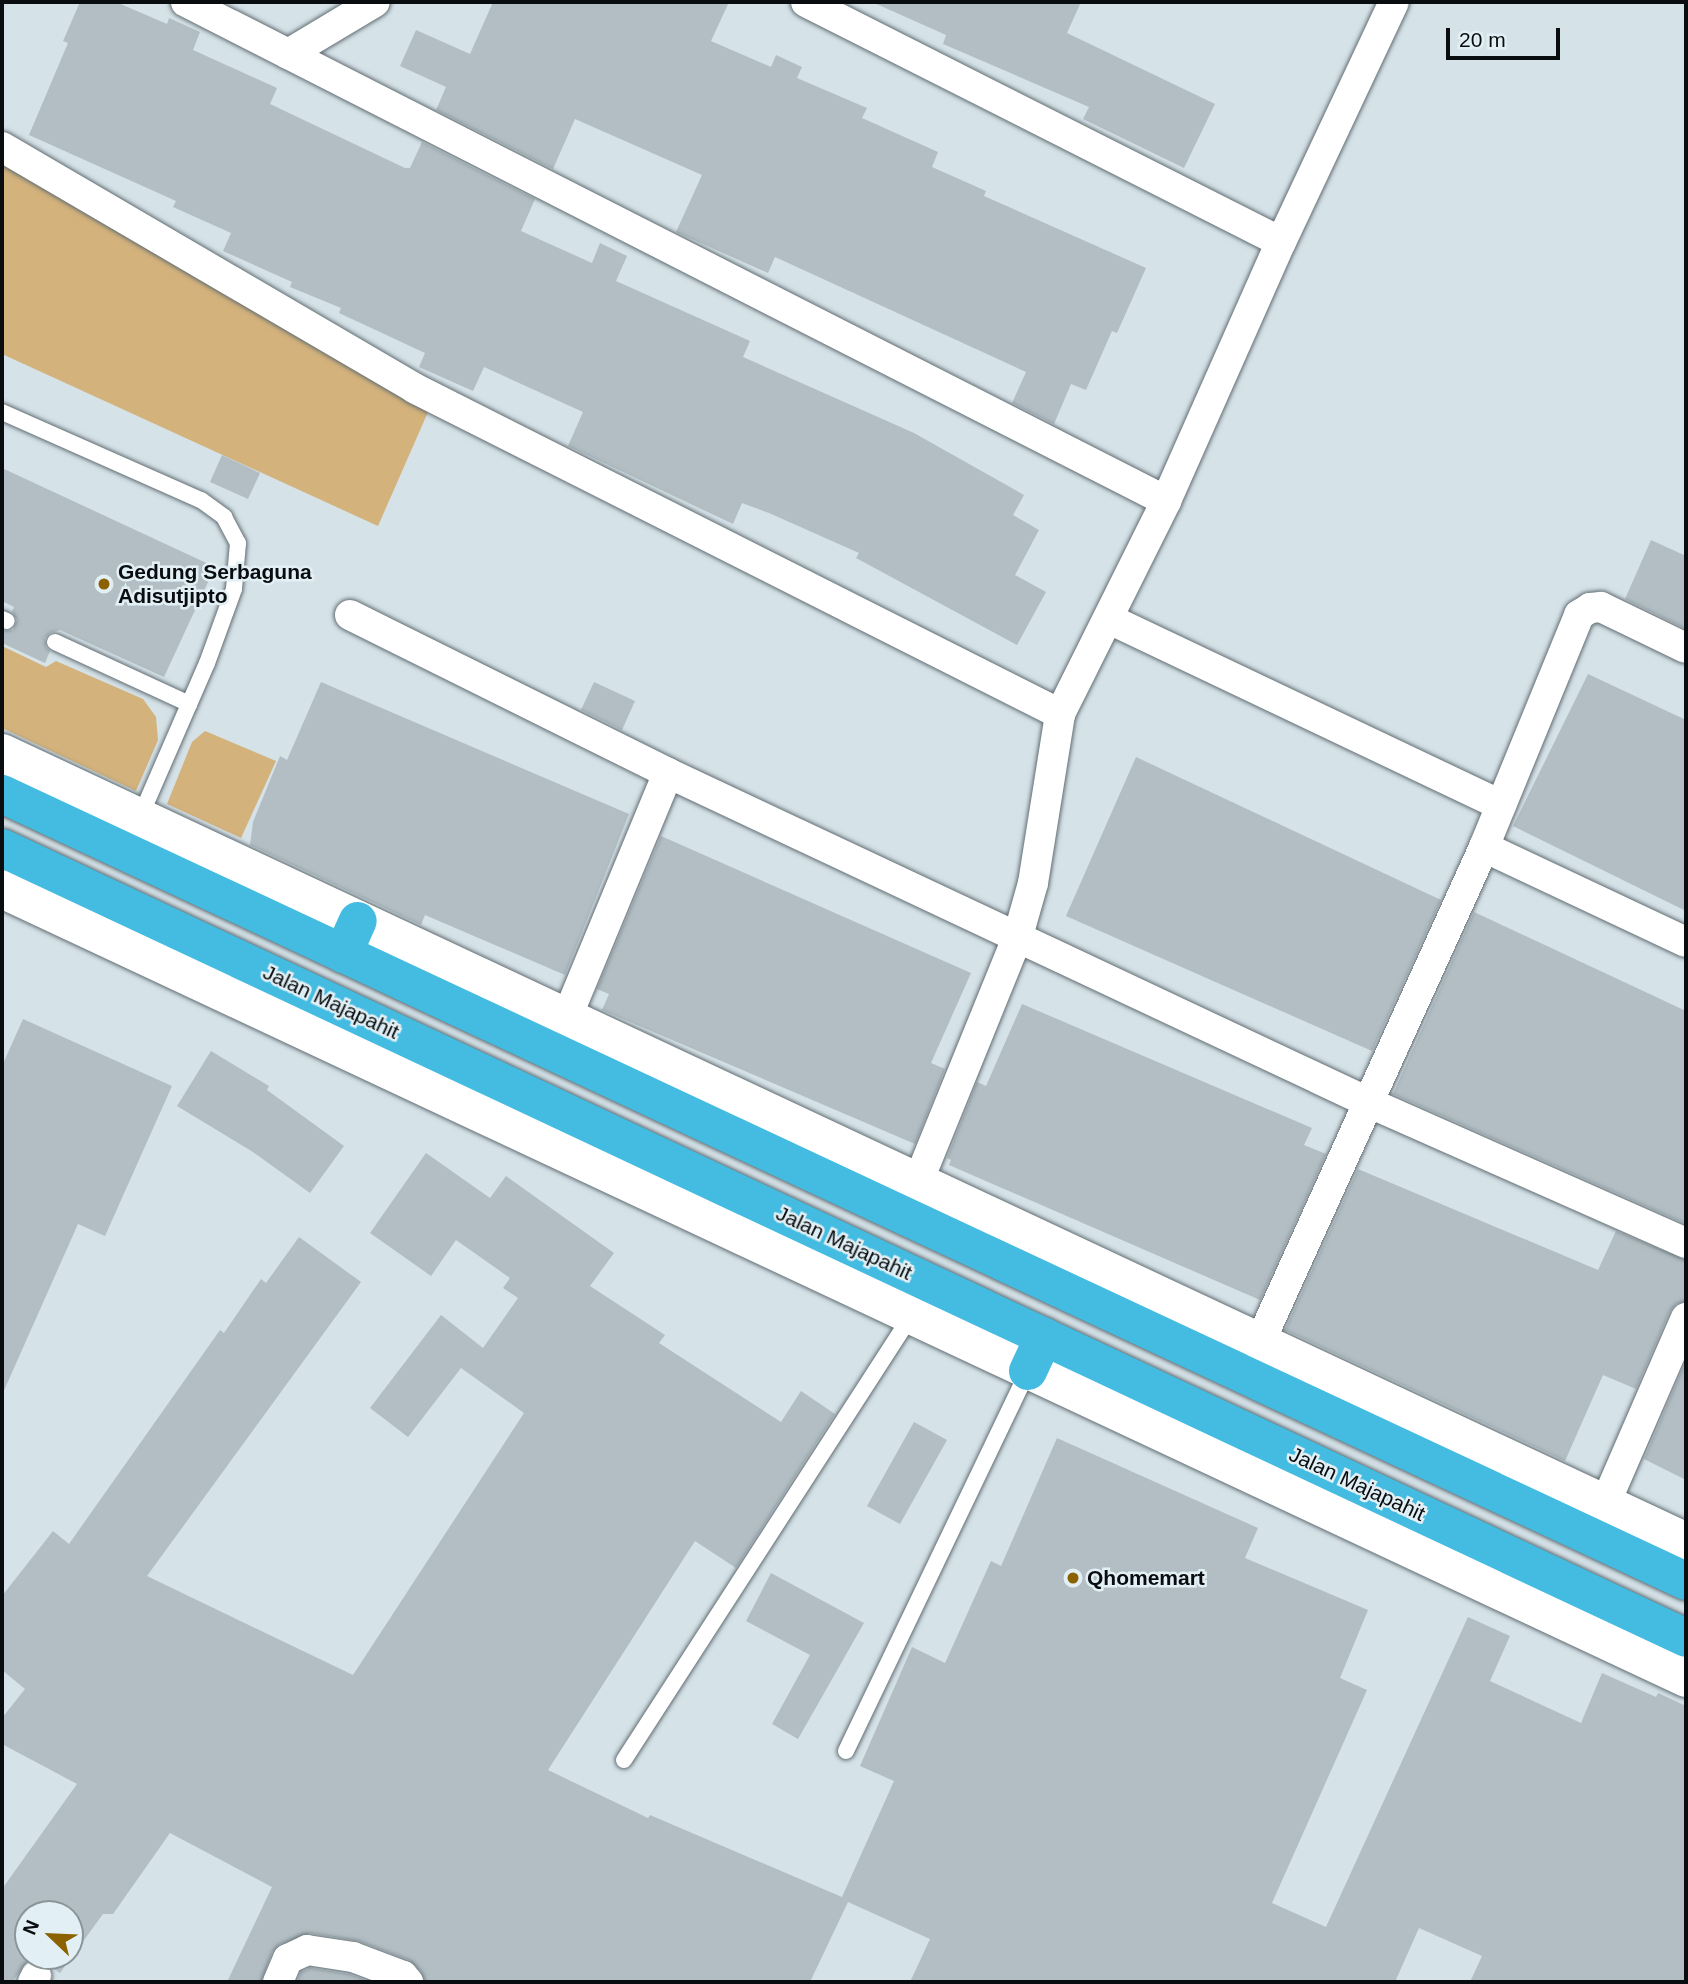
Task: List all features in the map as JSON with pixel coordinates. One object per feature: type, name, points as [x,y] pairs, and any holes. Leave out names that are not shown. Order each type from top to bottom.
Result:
[{"type":"highway","points":[[2,794],[350,938],[1686,1581]]},
{"type":"highway","name":"Jalan Majapahit","points":[[2,848],[1036,1354],[1686,1638]]},
{"type":"street","points":[[186,2],[1166,501]]},
{"type":"street","points":[[288,54],[375,2]]},
{"type":"street","points":[[806,2],[1281,242]]},
{"type":"street","points":[[918,1182],[1018,936],[1034,883],[1060,714],[1166,501],[1281,242],[1394,2]]},
{"type":"street","points":[[2,148],[414,388],[1060,714]]},
{"type":"street","points":[[1260,1342],[1484,847],[1580,615],[1590,608],[1601,607],[1686,648]]},
{"type":"street","points":[[349,615],[668,773],[1370,1103],[1686,1243]]},
{"type":"street","points":[[1109,619],[1500,805]]},
{"type":"street","points":[[2,753],[140,817],[350,938],[567,1017],[1686,1542]]},
{"type":"street","points":[[567,1017],[668,773]]},
{"type":"street","points":[[1484,847],[1686,942]]},
{"type":"street","points":[[2,889],[911,1316],[1036,1354],[1686,1678]]},
{"type":"street","points":[[1605,1504],[1686,1318]]},
{"type":"street","points":[[278,1982],[288,1959],[307,1951],[353,1957],[403,1976],[408,1982]]},
{"type":"lane","points":[[2,412],[201,500],[214,508],[234,530],[240,557],[234,589],[189,704],[140,817]]},
{"type":"lane","points":[[55,642],[189,704]]},
{"type":"lane","points":[[624,1760],[911,1316]]},
{"type":"lane","points":[[846,1751],[1036,1354]]},
{"type":"shaded area","points":[[2,162],[439,387],[378,526],[2,354]]},
{"type":"shaded area","points":[[2,646],[46,667],[56,661],[143,699],[156,717],[158,740],[136,791],[2,728]]},
{"type":"shaded area","points":[[205,731],[276,761],[241,838],[167,804],[192,742]]},
{"type":"building","points":[[80,2],[116,2],[167,24],[169,18],[200,32],[193,50],[277,88],[270,104],[405,168],[410,168],[422,142],[535,199],[521,231],[592,263],[600,243],[627,256],[616,281],[750,341],[743,357],[914,433],[1024,495],[1013,515],[1039,530],[1015,575],[1046,592],[1017,645],[856,558],[859,553],[769,513],[742,503],[733,524],[568,446],[583,412],[484,367],[473,391],[419,367],[425,353],[339,313],[341,308],[290,287],[292,282],[223,251],[231,233],[173,207],[176,201],[29,135],[68,43],[63,41]]},
{"type":"building","points":[[493,2],[729,2],[711,41],[771,67],[776,55],[802,67],[797,78],[867,108],[862,118],[938,152],[932,167],[986,191],[984,196],[1146,268],[1117,333],[1112,331],[1086,390],[1071,384],[1054,424],[1012,403],[1026,372],[775,257],[768,273],[676,232],[702,175],[575,119],[553,169],[436,110],[446,87],[400,66],[416,30],[470,54]]},
{"type":"building","points":[[872,2],[1081,2],[1067,33],[1215,104],[1184,168],[1083,119],[1089,107],[943,44],[946,35]]},
{"type":"building","points":[[222,455],[260,473],[248,499],[210,482]]},
{"type":"building","name":"Gedung Serbaguna Adisutjipto","points":[[2,468],[215,567],[164,677],[60,630],[45,638],[46,647],[50,651],[45,663],[2,643],[3,631],[13,630],[17,620],[12,612],[14,607],[2,601]]},
{"type":"building","points":[[1651,540],[1686,556],[1686,629],[1625,599]]},
{"type":"building","points":[[1588,674],[1686,720],[1686,911],[1513,826]]},
{"type":"building","points":[[321,682],[629,814],[565,975],[425,915],[421,925],[250,845],[253,822],[280,756],[287,760]]},
{"type":"building","points":[[594,682],[635,701],[622,730],[581,710]]},
{"type":"building","points":[[1136,757],[1441,900],[1372,1051],[1066,916]]},
{"type":"building","points":[[661,836],[971,973],[931,1063],[945,1069],[915,1144],[602,1010],[609,994],[597,989]]},
{"type":"building","points":[[1474,912],[1686,1011],[1686,1224],[1393,1094]]},
{"type":"building","points":[[1022,1004],[1312,1128],[1304,1145],[1326,1154],[1260,1300],[949,1165],[951,1160],[947,1158],[977,1082],[986,1086]]},
{"type":"building","points":[[23,1019],[172,1086],[105,1236],[78,1224],[2,1395],[2,1066]]},
{"type":"building","points":[[211,1051],[269,1086],[267,1090],[344,1146],[310,1193],[253,1152],[177,1106]]},
{"type":"building","points":[[426,1153],[490,1198],[506,1176],[614,1253],[590,1286],[665,1335],[659,1343],[781,1422],[801,1391],[835,1414],[736,1568],[695,1541],[548,1770],[648,1818],[650,1815],[842,1897],[894,1781],[860,1766],[912,1647],[945,1663],[991,1561],[1001,1566],[1057,1438],[1258,1528],[1245,1558],[1368,1610],[1340,1678],[1367,1690],[1272,1903],[1326,1927],[1468,1617],[1510,1636],[1490,1681],[1581,1723],[1602,1673],[1656,1697],[1658,1693],[1686,1706],[1686,1982],[1470,1982],[1482,1956],[1419,1928],[1395,1982],[910,1982],[930,1939],[848,1902],[810,1982],[425,1982],[421,1971],[409,1960],[359,1941],[310,1933],[280,1944],[272,1952],[261,1982],[227,1982],[272,1887],[170,1833],[113,1914],[103,1914],[84,1940],[84,1900],[14,1900],[14,1970],[21,1970],[12,1982],[2,1982],[2,1889],[77,1784],[2,1744],[2,1718],[25,1689],[2,1670],[2,1596],[53,1531],[69,1544],[220,1330],[224,1333],[261,1279],[266,1283],[299,1237],[361,1282],[147,1576],[353,1675],[524,1413],[461,1368],[408,1437],[370,1408],[441,1315],[483,1348],[518,1298],[503,1288],[510,1278],[456,1240],[431,1276],[370,1233]]},
{"type":"building","points":[[1358,1169],[1598,1270],[1616,1231],[1686,1260],[1686,1301],[1676,1304],[1670,1311],[1636,1389],[1603,1375],[1565,1461],[1285,1330]]},
{"type":"building","points":[[1686,1361],[1686,1480],[1644,1459]]},
{"type":"building","points":[[914,1422],[947,1440],[900,1524],[867,1506]]},
{"type":"building","points":[[771,1573],[864,1623],[798,1739],[772,1724],[810,1655],[746,1621]]},
{"type":"building","points":[[310,1968],[349,1974],[370,1982],[297,1982],[301,1972]]},
{"type":"place","name":"Gedung Serbaguna Adisutjipto","points":[[104,584]]},
{"type":"place","name":"Qhomemart","points":[[1073,1578]]}]
